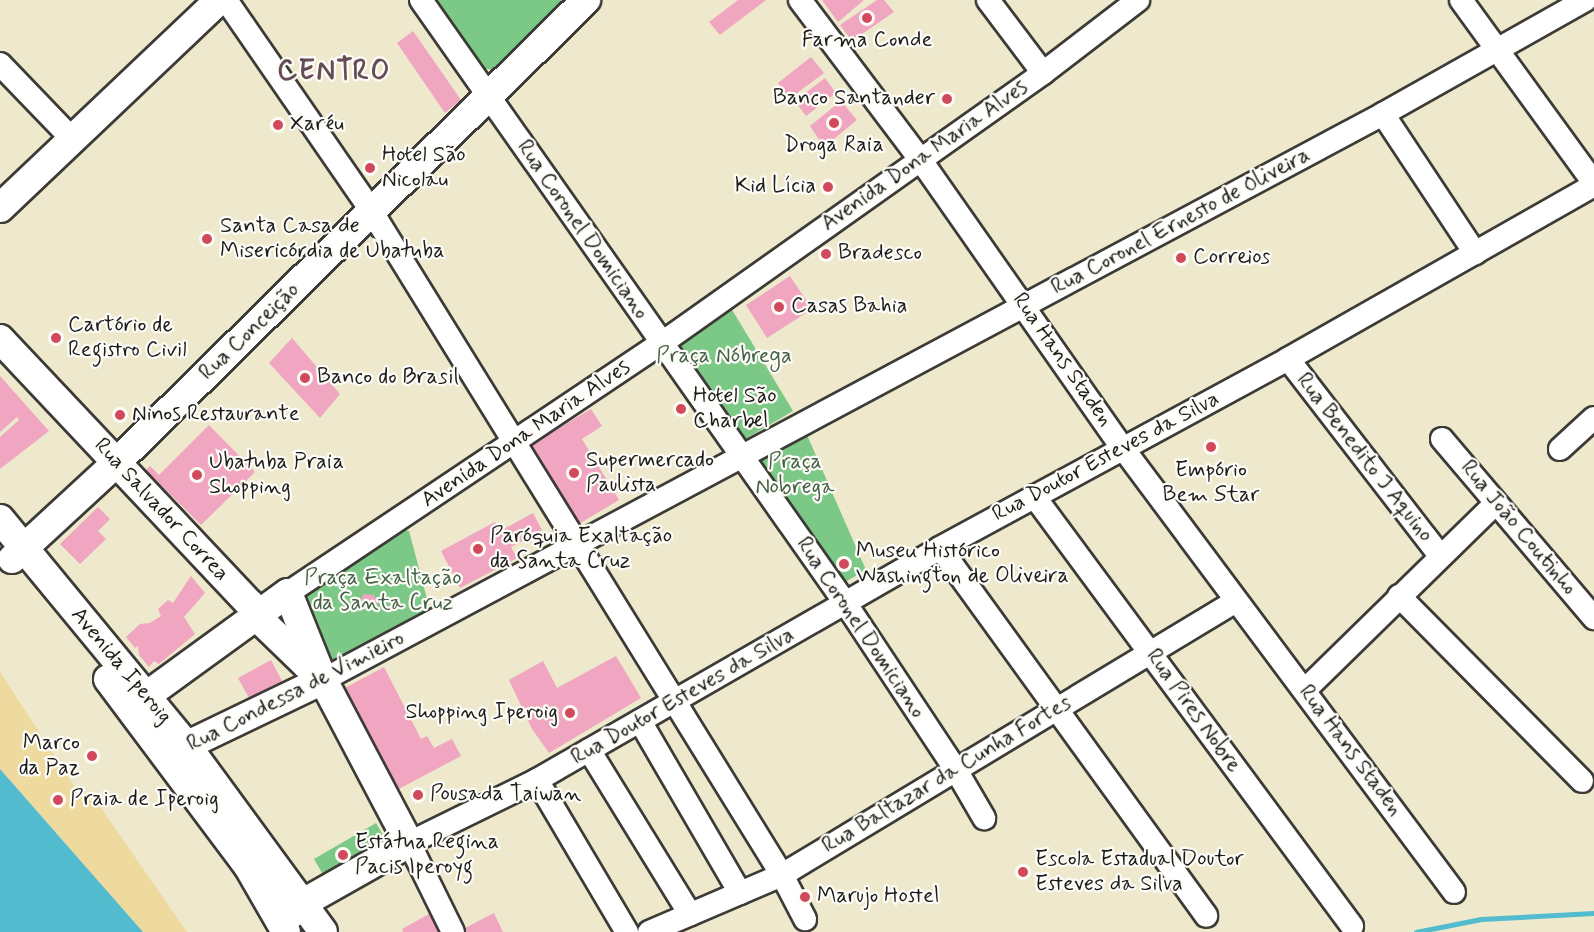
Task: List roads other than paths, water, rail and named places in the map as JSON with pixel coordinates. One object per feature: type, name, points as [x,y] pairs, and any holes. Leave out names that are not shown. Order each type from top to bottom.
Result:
[{"type":"main road","points":[[0,208],[74,141],[219,0]]},
{"type":"main road","name":"Rua Conceição","points":[[12,550],[116,463],[586,0]]},
{"type":"main road","name":"Rua Salvador Correa","points":[[0,339],[250,604],[257,617],[323,680]]},
{"type":"main road","name":"Avenida Iperoig","points":[[0,519],[12,550],[303,903],[322,932]]},
{"type":"main road","name":"Avenida Iperoig","points":[[12,550],[146,696],[284,927]]},
{"type":"main road","name":"Rua Salvador Correa","points":[[288,593],[323,680],[409,843]]},
{"type":"main road","name":"Avenida Dona Maria Alves","points":[[146,696],[288,593]]},
{"type":"main road","name":"Rua Condessa de Vimieiro","points":[[178,752],[323,680]]},
{"type":"main road","name":"Rua Doutor Esteves da Silva","points":[[284,927],[303,903],[409,843]]},
{"type":"street","points":[[226,0],[372,213],[782,875],[805,919]]},
{"type":"street","name":"Rua Coronel Domiciano","points":[[421,0],[846,604],[956,770],[984,818]]},
{"type":"street","name":"Rua Hans Staden","points":[[800,0],[920,159],[1122,447],[1454,892]]},
{"type":"street","points":[[988,0],[1043,73]]},
{"type":"street","name":"Avenida Dona Maria Alves","points":[[288,593],[662,343],[1043,73],[1138,0]]},
{"type":"street","points":[[1461,0],[1592,177]]},
{"type":"street","name":"Rua Coronel Ernesto de Oliveira","points":[[742,456],[1383,114],[1496,47],[1585,0]]},
{"type":"street","points":[[0,64],[74,141]]},
{"type":"street","points":[[1383,114],[1475,253]]},
{"type":"street","name":"Rua Doutor Esteves da Silva","points":[[409,843],[537,780],[1034,496],[1288,359],[1475,253],[1592,177]]},
{"type":"street","name":"Rua Benedito J Aquino","points":[[1288,359],[1440,556]]},
{"type":"street","points":[[1560,449],[1594,418]]},
{"type":"street","name":"Rua João Coutinho","points":[[1442,439],[1594,618]]},
{"type":"street","name":"Rua Condessa de Vimieiro","points":[[323,680],[742,456]]},
{"type":"street","name":"Rua Pires Nobre","points":[[1034,496],[1352,926]]},
{"type":"street","points":[[1305,690],[1496,503]]},
{"type":"street","points":[[940,549],[1206,916]]},
{"type":"street","points":[[1399,596],[1582,781]]},
{"type":"street","name":"Rua Baltazar da Cunha Fortes","points":[[649,932],[782,875],[1236,601]]},
{"type":"street","points":[[640,721],[740,893]]},
{"type":"street","points":[[589,750],[690,914]]},
{"type":"street","points":[[537,780],[627,932]]},
{"type":"street","name":"Rua Salvador Correa","points":[[409,843],[448,924]]},
{"type":"water","points":[[0,769],[143,932],[0,932]]},
{"type":"waterway","points":[[1416,932],[1481,919],[1594,913]]},
{"type":"place","name":"Farma Conde","points":[[867,18]]},
{"type":"place","name":"Banco Santander","points":[[947,99]]},
{"type":"place","name":"Droga Raia","points":[[834,123]]},
{"type":"place","name":"Xaréu","points":[[278,125]]},
{"type":"place","name":"Hotel São Nicolau","points":[[370,168]]},
{"type":"place","name":"Kid Lícia","points":[[828,187]]},
{"type":"place","name":"Santa Casa de Misericórdia de Ubatuba","points":[[207,239]]},
{"type":"place","name":"Bradesco","points":[[826,254]]},
{"type":"place","name":"Correios","points":[[1181,258]]},
{"type":"place","name":"Casas Bahia","points":[[779,307]]},
{"type":"place","name":"Cartório de Registro Civil","points":[[56,338]]},
{"type":"place","name":"Banco do Brasil","points":[[305,378]]},
{"type":"place","name":"Hotel São Charbel","points":[[681,409]]},
{"type":"place","name":"Ninos Restaurante","points":[[120,415]]},
{"type":"place","name":"Empório Bem Star","points":[[1211,447]]},
{"type":"place","name":"Supermercado Paulista","points":[[574,473]]},
{"type":"place","name":"Ubatuba Praia Shopping","points":[[197,475]]},
{"type":"place","name":"Paróquia Exaltação da Santa Cruz","points":[[478,549]]},
{"type":"place","name":"Museu Histórico Washington de Oliveira","points":[[844,564]]},
{"type":"place","name":"Shopping Iperoig","points":[[570,713]]},
{"type":"place","name":"Marco da Paz","points":[[92,756]]},
{"type":"place","name":"Pousada Taiwan","points":[[418,795]]},
{"type":"place","name":"Praia de Iperoig","points":[[58,800]]},
{"type":"place","name":"Estátua Regina Pacis Iperoyg","points":[[343,855]]},
{"type":"place","name":"Escola Estadual Doutor Esteves da Silva","points":[[1023,872]]},
{"type":"place","name":"Marujo Hostel","points":[[805,897]]},
{"type":"district","name":"CENTRO","points":[[334,72]]},
{"type":"park label","name":"Praça Nóbrega","points":[[724,357]]},
{"type":"park label","name":"Praça Nobrega","points":[[795,474]]},
{"type":"park label","name":"Praça Exaltação da Santa Cruz","points":[[383,590]]}]
